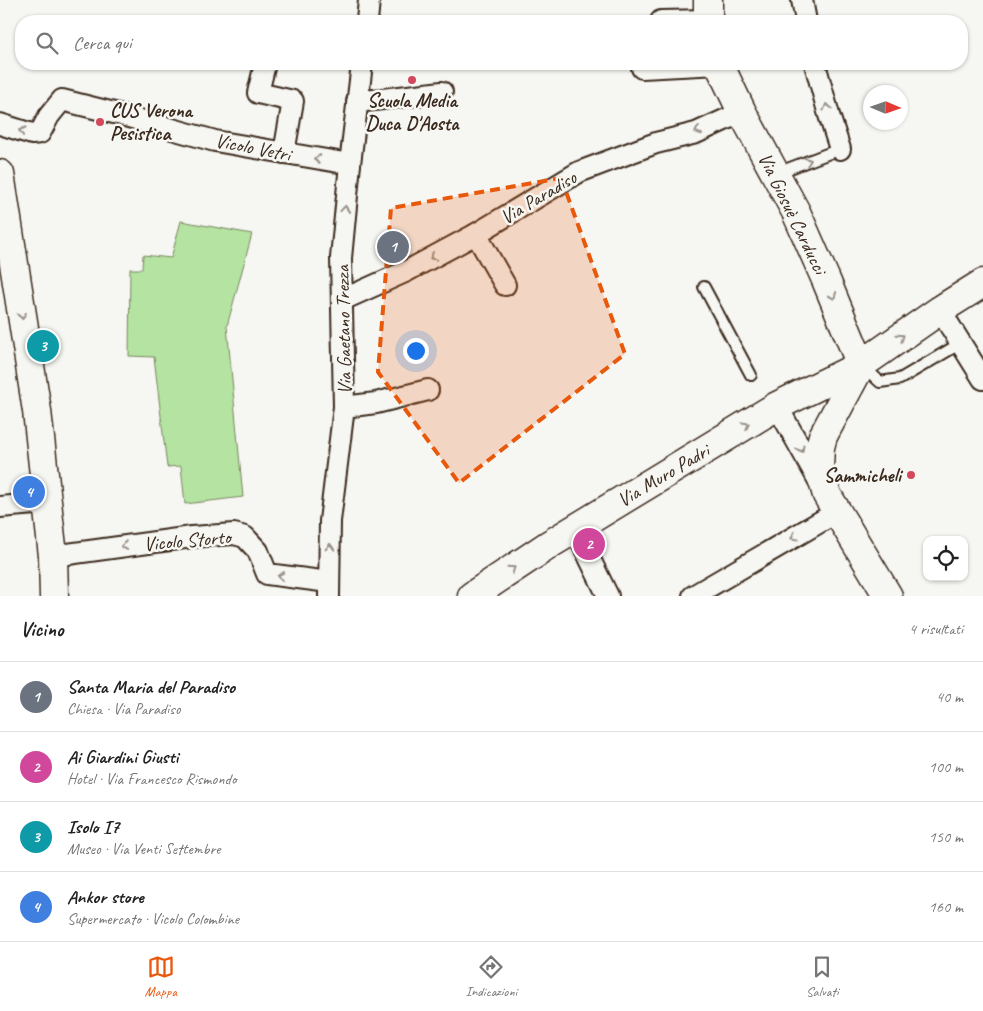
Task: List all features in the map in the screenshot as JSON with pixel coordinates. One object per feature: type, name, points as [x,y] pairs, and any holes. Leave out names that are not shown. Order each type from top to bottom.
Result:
[{"type":"street","points":[[368,15],[369,0]]},
{"type":"street","points":[[802,0],[805,15]]},
{"type":"street","points":[[264,70],[258,93],[292,101],[284,153]]},
{"type":"street","name":"Via Gaetano Trezza","points":[[329,589],[330,521],[344,407],[341,258],[361,70]]},
{"type":"street","name":"Via Giosuè Carducci","points":[[722,70],[742,112],[796,212],[861,365]]},
{"type":"street","points":[[817,70],[840,149]]},
{"type":"street","points":[[357,102],[442,92]]},
{"type":"street","name":"Vicolo Vetri","points":[[0,124],[32,134],[40,133],[49,116],[62,100],[122,114],[214,140],[350,164]]},
{"type":"street","name":"Via Paradiso","points":[[342,300],[407,271],[476,234],[579,172],[656,143],[696,133],[742,112]]},
{"type":"street","points":[[0,174],[37,411],[53,556],[54,596]]},
{"type":"street","points":[[476,234],[504,285]]},
{"type":"street","name":"Via Muro Padri","points":[[472,596],[550,544],[770,406],[861,365],[940,310],[983,283]]},
{"type":"street","points":[[940,310],[983,379]]},
{"type":"street","points":[[832,504],[819,468],[820,447],[830,423],[861,365]]},
{"type":"street","points":[[344,407],[376,403],[428,390]]},
{"type":"street","points":[[770,406],[888,596]]},
{"type":"street","points":[[0,507],[46,503]]},
{"type":"street","points":[[693,596],[832,504]]},
{"type":"street","points":[[575,529],[608,596]]},
{"type":"street","name":"Vicolo Storto","points":[[53,556],[192,537],[234,534],[245,537],[258,551],[267,574],[329,589]]},
{"type":"lane","points":[[776,173],[840,149]]},
{"type":"lane","points":[[704,287],[751,376]]},
{"type":"lane","points":[[861,365],[880,382],[900,380],[961,343]]},
{"type":"highlighted area","points":[[561,178],[625,354],[459,483],[378,372],[391,208]]},
{"type":"green space","points":[[181,221],[252,234],[227,326],[243,497],[185,504],[181,466],[167,467],[154,357],[129,356],[130,269],[142,269],[143,255],[171,258]]},
{"type":"place","name":"Scuola Media Duca D'Aosta","points":[[412,80]]},
{"type":"place","name":"CUS Verona Pesistica","points":[[100,122]]},
{"type":"place","name":"Santa Maria del Paradiso","points":[[393,247]]},
{"type":"place","name":"Isolo I7","points":[[43,346]]},
{"type":"place","name":"Sammicheli","points":[[911,475]]},
{"type":"place","name":"Ankor store","points":[[29,492]]},
{"type":"place","name":"Ai Giardini Giusti","points":[[589,544]]}]
